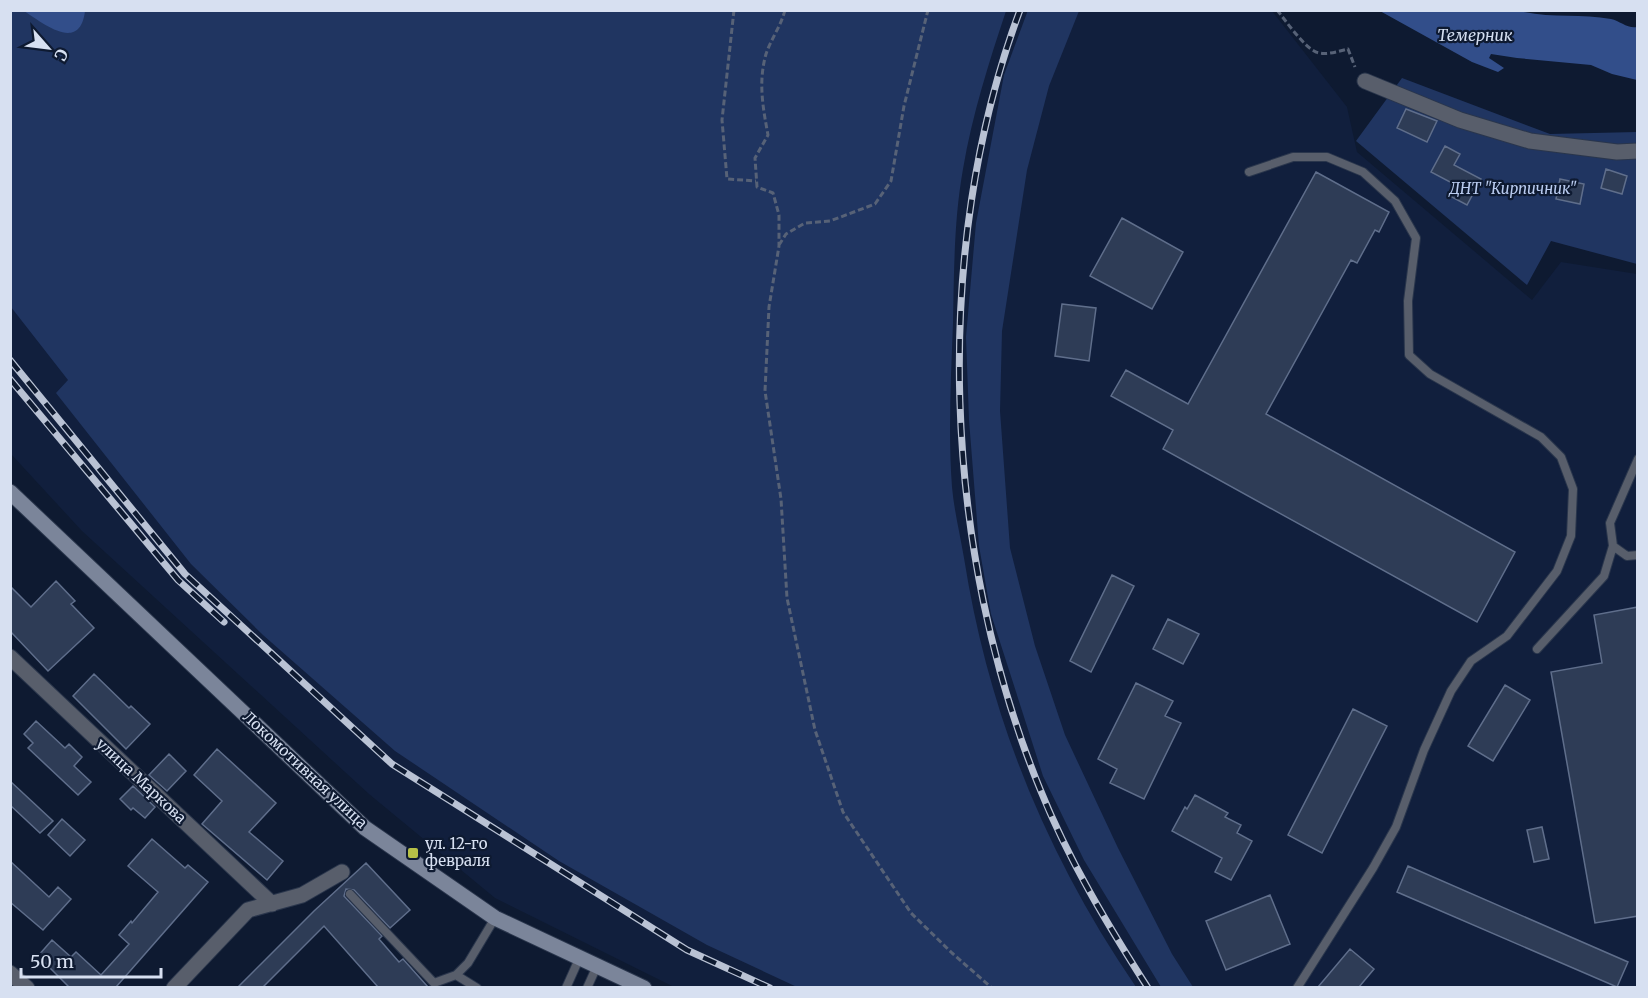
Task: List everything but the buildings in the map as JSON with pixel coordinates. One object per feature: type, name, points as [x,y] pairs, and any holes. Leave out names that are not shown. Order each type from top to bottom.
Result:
[{"type":"street","points":[[1365,81],[1460,120],[1530,141],[1617,152],[1638,151]]},
{"type":"street","name":"Локомотивная улица","points":[[10,492],[365,828],[495,918],[644,987]]},
{"type":"street","name":"улица Маркова","points":[[10,657],[272,904]]},
{"type":"street","points":[[174,987],[248,910],[302,895],[342,872]]},
{"type":"street","points":[[10,973],[27,987]]},
{"type":"lane","points":[[1249,172],[1293,157],[1327,157],[1363,172],[1395,201],[1416,238],[1408,301],[1409,355],[1430,374],[1541,437],[1561,458],[1573,489],[1571,536],[1557,571],[1507,636],[1471,661],[1451,692],[1424,750],[1396,827],[1297,987]]},
{"type":"lane","points":[[1537,649],[1604,576],[1612,546],[1610,523],[1638,459]]},
{"type":"lane","points":[[1612,546],[1627,556],[1638,555]]},
{"type":"lane","points":[[350,894],[434,983],[456,975],[468,963],[495,918]]},
{"type":"lane","points":[[566,987],[579,958]]},
{"type":"lane","points":[[587,987],[597,966]]},
{"type":"lane","points":[[456,975],[477,987]]},
{"type":"path","points":[[734,10],[722,120],[728,179],[756,182]]},
{"type":"path","points":[[785,10],[782,23],[766,53],[761,81],[768,135],[755,158],[757,187],[773,193],[779,215],[779,246],[769,307],[765,391],[781,499],[787,597],[815,730],[843,812],[911,913],[952,953],[992,987]]},
{"type":"path","points":[[779,246],[786,234],[805,223],[830,222],[875,204],[891,181],[904,106],[928,10]]},
{"type":"path","points":[[1277,10],[1305,43],[1316,52],[1348,49],[1352,62],[1365,81]]},
{"type":"shaded area","points":[[954,11],[1272,11],[1347,107],[1357,152],[1532,300],[1561,262],[1637,274],[1637,987],[1118,987],[860,596]]},
{"type":"shaded area","points":[[10,287],[924,987],[674,987],[495,898],[369,794],[82,531],[11,454]]},
{"type":"green space","points":[[1028,10],[1079,11],[1049,86],[1027,170],[1002,331],[1000,411],[1010,548],[1035,646],[1065,735],[1118,848],[1172,954],[1193,987],[1161,987],[1084,860],[1043,776],[991,614],[979,546],[969,420],[966,337],[976,223],[1004,75]]},
{"type":"green space","points":[[11,11],[1006,11],[971,129],[958,207],[950,405],[953,496],[975,616],[989,673],[1026,782],[1075,886],[1136,987],[797,987],[707,945],[559,861],[395,751],[263,635],[191,564],[56,393],[68,380],[11,307]]},
{"type":"green space","name":"ДНТ \"Кирпичник\"","points":[[1402,78],[1550,134],[1637,132],[1637,264],[1551,241],[1527,285],[1356,141]]},
{"type":"water","name":"Темерник","points":[[1516,10],[1528,13],[1599,17],[1637,27],[1637,80],[1612,74],[1591,65],[1491,54],[1489,58],[1504,68],[1498,72],[1472,62],[1380,11]]},
{"type":"water","points":[[24,11],[85,11],[82,24],[76,31],[69,33],[51,28]]},
{"type":"railway","points":[[1020,10],[991,103],[972,200],[961,300],[960,401],[967,502],[983,601],[1008,697],[1040,789],[1089,891],[1148,988]]},
{"type":"railway","points":[[10,360],[185,574],[392,764],[687,950],[770,988]]},
{"type":"railway","points":[[10,379],[178,580],[224,622]]},
{"type":"place","name":"ул. 12-го февраля","points":[[413,853]]}]
